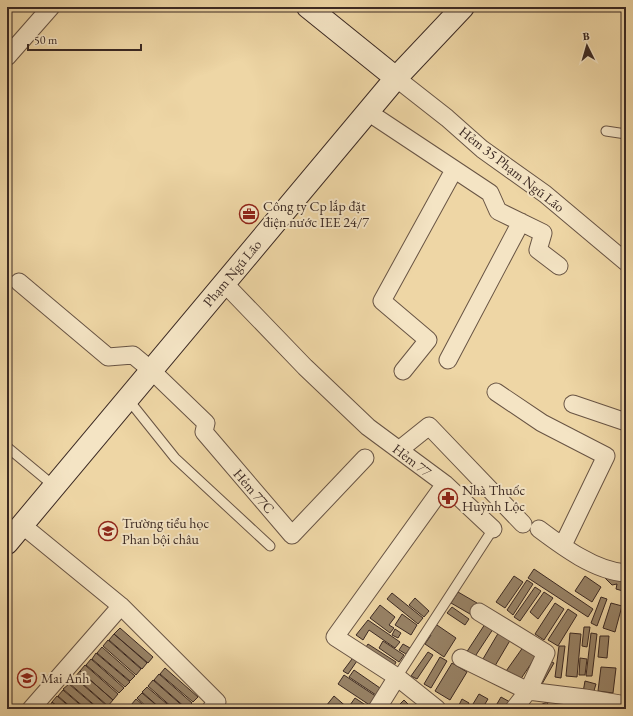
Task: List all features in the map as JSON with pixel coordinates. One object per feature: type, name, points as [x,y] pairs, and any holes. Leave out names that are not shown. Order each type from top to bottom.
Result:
[{"type":"street","points":[[7,57],[51,7]]},
{"type":"street","points":[[308,7],[396,78]]},
{"type":"street","name":"Phạm Ngũ Lão","points":[[7,543],[396,78],[463,7]]},
{"type":"street","name":"Hẻm 35 Phạm Ngũ Lão","points":[[396,78],[447,118],[482,149],[545,194],[626,262]]},
{"type":"street","points":[[368,112],[490,193],[498,211],[543,233],[538,250],[559,266]]},
{"type":"street","points":[[403,371],[428,340],[382,301],[454,170]]},
{"type":"street","points":[[448,360],[521,222]]},
{"type":"street","points":[[19,282],[108,357],[133,355],[151,370]]},
{"type":"street","name":"Hẻm 77","points":[[224,283],[333,394],[368,427],[445,484],[493,529]]},
{"type":"street","name":"Hẻm 77C","points":[[151,370],[206,423],[204,432],[292,535],[365,458]]},
{"type":"street","points":[[496,392],[542,423],[606,456],[563,545]]},
{"type":"street","points":[[573,404],[626,422]]},
{"type":"street","points":[[399,450],[429,426],[531,526],[577,555],[613,572],[626,573]]},
{"type":"street","points":[[436,709],[397,677],[335,637],[445,484]]},
{"type":"street","points":[[22,525],[121,606],[217,702],[211,709]]},
{"type":"street","points":[[31,709],[121,606]]},
{"type":"street","points":[[479,612],[546,653],[528,691],[514,709]]},
{"type":"street","points":[[461,658],[528,691],[585,703],[625,706]]},
{"type":"street","points":[[377,709],[397,677]]},
{"type":"lane","points":[[606,131],[626,134]]},
{"type":"lane","points":[[127,398],[175,458],[270,546]]},
{"type":"lane","points":[[7,447],[54,486]]},
{"type":"lane","name":"Hẻm 77","points":[[397,677],[493,529]]},
{"type":"building","points":[[534,569],[593,609],[588,617],[528,578]]},
{"type":"building","points":[[607,574],[625,578],[623,591],[616,589],[617,584],[612,585],[604,577]]},
{"type":"building","points":[[514,576],[523,582],[505,608],[496,602]]},
{"type":"building","points":[[585,576],[601,587],[592,602],[575,591]]},
{"type":"building","points":[[527,580],[533,584],[513,615],[507,610]]},
{"type":"building","points":[[535,587],[541,591],[520,621],[514,617]]},
{"type":"building","points":[[458,592],[477,603],[470,614],[451,603]]},
{"type":"building","points":[[544,592],[553,598],[538,619],[530,612]]},
{"type":"building","points":[[392,593],[423,618],[418,624],[387,599]]},
{"type":"building","points":[[601,597],[607,599],[597,626],[591,623]]},
{"type":"building","points":[[415,598],[429,611],[424,617],[409,605]]},
{"type":"building","points":[[555,603],[564,609],[544,640],[535,634]]},
{"type":"building","points":[[611,603],[622,606],[615,632],[603,628]]},
{"type":"building","points":[[380,605],[395,617],[389,625],[394,628],[390,633],[370,618]]},
{"type":"building","points":[[452,607],[469,619],[465,625],[447,613]]},
{"type":"building","points":[[568,609],[577,615],[558,646],[548,640]]},
{"type":"building","points":[[402,614],[417,625],[411,635],[395,625]]},
{"type":"building","points":[[489,618],[497,623],[474,658],[466,653]]},
{"type":"building","points":[[368,620],[400,642],[395,648],[369,630],[363,640],[356,635]]},
{"type":"building","points":[[434,623],[456,638],[444,657],[425,644],[431,635],[428,633]]},
{"type":"building","points":[[503,625],[515,632],[492,671],[480,664]]},
{"type":"building","points":[[584,627],[590,627],[587,647],[582,646]]},
{"type":"building","points":[[120,628],[153,657],[148,663],[114,634]]},
{"type":"building","points":[[395,629],[401,633],[398,638],[392,635]]},
{"type":"building","points":[[570,633],[581,634],[577,677],[566,676]]},
{"type":"building","points":[[591,633],[597,634],[592,676],[586,676]]},
{"type":"building","points":[[114,634],[147,663],[142,669],[109,640]]},
{"type":"building","points":[[600,636],[609,636],[607,658],[598,657]]},
{"type":"building","points":[[108,640],[141,669],[136,675],[103,646]]},
{"type":"building","points":[[383,641],[404,655],[399,662],[379,648]]},
{"type":"building","points":[[526,643],[539,652],[518,683],[504,674]]},
{"type":"building","points":[[368,644],[396,662],[393,668],[364,650]]},
{"type":"building","points":[[403,644],[410,648],[406,654],[399,650]]},
{"type":"building","points":[[559,646],[565,646],[561,678],[555,677]]},
{"type":"building","points":[[102,647],[135,676],[130,681],[97,653]]},
{"type":"building","points":[[428,652],[433,655],[417,679],[411,676]]},
{"type":"building","points":[[96,653],[130,682],[125,687],[92,659]]},
{"type":"building","points":[[355,655],[359,658],[348,674],[343,671]]},
{"type":"building","points":[[440,657],[447,661],[431,688],[424,684]]},
{"type":"building","points":[[580,658],[587,659],[585,675],[579,675]]},
{"type":"building","points":[[91,659],[124,688],[119,693],[86,665]]},
{"type":"building","points":[[548,660],[554,663],[542,684],[536,681]]},
{"type":"building","points":[[452,663],[467,672],[450,700],[435,691]]},
{"type":"building","points":[[85,665],[118,694],[113,700],[80,671]]},
{"type":"building","points":[[601,667],[616,668],[613,693],[598,691]]},
{"type":"building","points":[[165,668],[198,697],[193,702],[160,674]]},
{"type":"building","points":[[354,670],[380,688],[376,695],[349,677]]},
{"type":"building","points":[[80,671],[113,700],[108,706],[75,677]]},
{"type":"building","points":[[159,674],[192,703],[187,709],[154,680]]},
{"type":"building","points":[[344,675],[377,697],[371,706],[338,684]]},
{"type":"building","points":[[74,677],[107,706],[105,709],[99,709],[69,683]]},
{"type":"building","points":[[153,680],[186,709],[174,709],[148,686]]},
{"type":"building","points":[[585,681],[596,684],[593,694],[583,692]]},
{"type":"building","points":[[69,684],[98,709],[86,709],[63,689]]},
{"type":"building","points":[[147,687],[173,709],[161,709],[142,692]]},
{"type":"building","points":[[63,690],[85,709],[73,709],[58,696]]},
{"type":"building","points":[[142,693],[161,709],[149,709],[137,698]]},
{"type":"building","points":[[479,694],[488,699],[482,709],[470,709]]},
{"type":"building","points":[[57,696],[72,709],[60,709],[52,702]]},
{"type":"building","points":[[334,696],[349,709],[329,709],[326,706]]},
{"type":"building","points":[[501,697],[510,702],[506,709],[494,709]]},
{"type":"building","points":[[355,698],[367,706],[364,709],[355,709],[350,705]]},
{"type":"building","points":[[136,699],[148,709],[136,709],[131,705]]},
{"type":"building","points":[[462,699],[469,703],[466,709],[457,709]]},
{"type":"building","points":[[404,700],[413,709],[395,709]]},
{"type":"building","points":[[566,701],[569,709],[559,709],[557,705]]},
{"type":"building","points":[[52,702],[60,709],[48,709]]},
{"type":"building","points":[[547,702],[550,709],[539,709],[538,706]]},
{"type":"place","name":"Công ty Cp lắp đặt điện nước IEE 24/7","points":[[249,214]]},
{"type":"place","name":"Nhà Thuốc Huỳnh Lộc","points":[[448,498]]},
{"type":"place","name":"Trường tiểu học Phan bội châu","points":[[108,531]]},
{"type":"place","name":"Mai Anh","points":[[27,678]]}]
